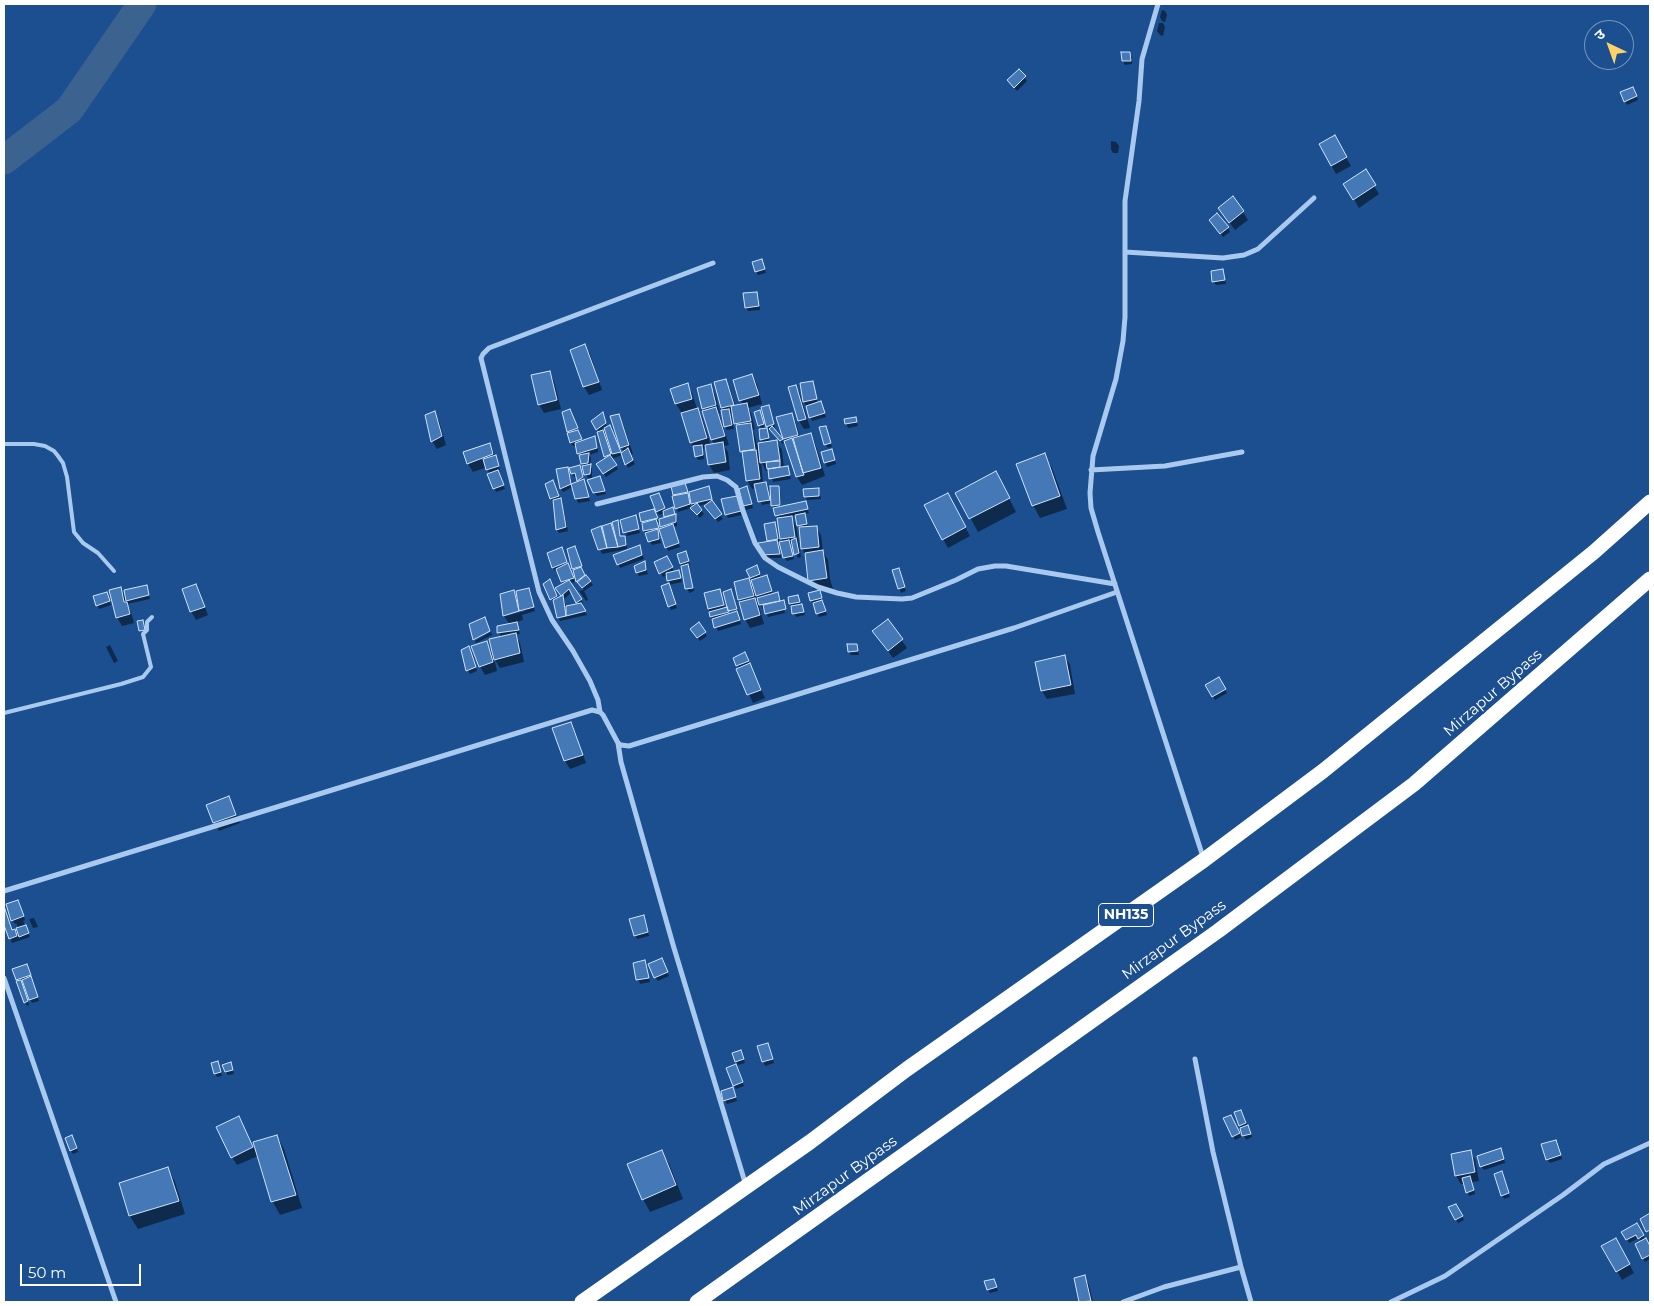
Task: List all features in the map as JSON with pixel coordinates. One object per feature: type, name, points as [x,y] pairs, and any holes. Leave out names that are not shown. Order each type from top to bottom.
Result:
[{"type":"highway","name":"NH135","points":[[582,1302],[810,1142],[907,1069],[1204,860],[1323,771],[1594,552],[1650,502]]},
{"type":"highway","name":"Mirzapur Bypass","points":[[697,1302],[1218,931],[1414,784],[1650,580]]},
{"type":"street","points":[[1158,4],[1142,59],[1140,100],[1125,201],[1123,341],[1116,379],[1093,456],[1090,493],[1091,508],[1117,592],[1204,860]]},
{"type":"street","points":[[1125,252],[1223,258],[1244,255],[1258,248],[1314,198]]},
{"type":"street","points":[[713,263],[489,348],[481,358],[539,592],[552,620],[590,681],[598,700],[600,712],[618,743],[621,762],[666,921],[744,1179]]},
{"type":"street","points":[[1091,470],[1165,466],[1242,452]]},
{"type":"street","points":[[597,504],[703,477],[717,476],[727,480],[736,487],[752,535],[758,549],[765,558],[778,568],[818,587],[837,594],[856,597],[912,598],[978,569],[995,566],[1006,566],[1115,584]]},
{"type":"street","points":[[618,743],[629,746],[1014,628],[1117,592]]},
{"type":"street","points":[[4,891],[592,710],[600,712]]},
{"type":"street","points":[[4,978],[116,1302]]},
{"type":"street","points":[[1195,1059],[1213,1152],[1240,1266],[1251,1302]]},
{"type":"street","points":[[1391,1302],[1444,1276],[1563,1195],[1604,1164],[1650,1143]]},
{"type":"street","points":[[1123,1302],[1164,1287],[1240,1266]]},
{"type":"lane","points":[[4,444],[34,444],[54,451],[67,477],[74,532],[83,543],[98,553],[114,571]]},
{"type":"lane","points":[[4,713],[143,677],[151,667],[143,634],[147,630],[147,622],[152,616]]},
{"type":"building","points":[[1121,52],[1130,52],[1131,61],[1122,61]]},
{"type":"building","points":[[1019,69],[1026,76],[1014,88],[1007,80]]},
{"type":"building","points":[[1633,87],[1637,96],[1624,102],[1620,92]]},
{"type":"building","points":[[1335,135],[1347,157],[1331,166],[1319,144]]},
{"type":"building","points":[[1366,169],[1376,185],[1353,200],[1343,184]]},
{"type":"building","points":[[1233,196],[1244,211],[1229,223],[1218,208]]},
{"type":"building","points":[[1217,213],[1229,227],[1220,234],[1209,220]]},
{"type":"building","points":[[762,259],[765,269],[755,272],[752,262]]},
{"type":"building","points":[[1223,269],[1225,280],[1212,282],[1211,271]]},
{"type":"building","points":[[757,292],[759,306],[745,308],[743,293]]},
{"type":"building","points":[[585,344],[599,382],[583,387],[570,350]]},
{"type":"building","points":[[550,371],[557,400],[538,405],[531,375]]},
{"type":"building","points":[[752,374],[759,395],[739,401],[733,380]]},
{"type":"building","points":[[726,379],[734,405],[721,408],[714,382]]},
{"type":"building","points":[[813,381],[817,399],[803,402],[800,383]]},
{"type":"building","points":[[688,383],[692,399],[675,404],[670,389]]},
{"type":"building","points":[[711,384],[716,405],[702,409],[697,388]]},
{"type":"building","points":[[796,385],[806,419],[798,421],[788,387]]},
{"type":"building","points":[[821,401],[825,413],[809,418],[806,406]]},
{"type":"building","points":[[747,403],[751,421],[734,424],[731,406]]},
{"type":"building","points":[[769,405],[774,424],[766,427],[761,407]]},
{"type":"building","points":[[716,407],[725,436],[711,440],[702,411]]},
{"type":"building","points":[[698,408],[707,438],[690,443],[681,413]]},
{"type":"building","points":[[570,409],[578,428],[567,432],[562,412]]},
{"type":"building","points":[[729,409],[732,425],[724,427],[721,410]]},
{"type":"building","points":[[760,410],[764,424],[758,426],[754,412]]},
{"type":"building","points":[[435,411],[442,436],[431,442],[425,415]]},
{"type":"building","points":[[603,412],[606,423],[596,430],[591,421]]},
{"type":"building","points":[[792,413],[798,435],[783,439],[776,417]]},
{"type":"building","points":[[619,414],[629,445],[620,448],[610,416]]},
{"type":"building","points":[[856,417],[857,422],[845,424],[844,419]]},
{"type":"building","points":[[751,423],[755,449],[740,452],[736,425]]},
{"type":"building","points":[[610,425],[621,452],[612,454],[604,428]]},
{"type":"building","points":[[772,426],[783,439],[780,441],[769,429]]},
{"type":"building","points":[[826,426],[831,443],[824,445],[819,427]]},
{"type":"building","points":[[767,428],[769,438],[760,440],[759,429]]},
{"type":"building","points":[[578,430],[582,439],[570,443],[567,433]]},
{"type":"building","points":[[603,430],[611,454],[604,457],[597,432]]},
{"type":"building","points":[[811,433],[821,468],[803,473],[793,438]]},
{"type":"building","points":[[595,436],[597,448],[577,454],[575,443]]},
{"type":"building","points":[[792,438],[804,475],[796,477],[784,441]]},
{"type":"building","points":[[777,440],[780,460],[760,463],[758,443]]},
{"type":"building","points":[[723,442],[726,462],[708,465],[705,445]]},
{"type":"building","points":[[490,443],[493,454],[467,464],[463,452]]},
{"type":"building","points":[[702,445],[703,455],[695,457],[693,446]]},
{"type":"building","points":[[628,448],[633,460],[625,465],[621,453]]},
{"type":"building","points":[[832,449],[835,460],[824,463],[821,452]]},
{"type":"building","points":[[756,450],[760,479],[746,481],[742,451]]},
{"type":"building","points":[[589,453],[588,463],[581,464],[579,455]]},
{"type":"building","points":[[1045,453],[1060,496],[1032,506],[1016,464]]},
{"type":"building","points":[[496,455],[499,466],[486,470],[483,459]]},
{"type":"building","points":[[610,455],[617,465],[603,474],[596,464]]},
{"type":"building","points":[[780,461],[780,467],[767,469],[766,462]]},
{"type":"building","points":[[591,464],[590,474],[584,475],[582,466]]},
{"type":"building","points":[[580,465],[583,477],[577,481],[575,473],[571,474],[569,468]]},
{"type":"building","points":[[788,466],[790,475],[769,479],[768,469]]},
{"type":"building","points":[[568,467],[571,484],[560,489],[556,469]]},
{"type":"building","points":[[498,470],[504,485],[493,489],[487,474]]},
{"type":"building","points":[[996,471],[1010,498],[969,519],[955,493]]},
{"type":"building","points":[[600,476],[605,491],[593,493],[587,480]]},
{"type":"building","points":[[584,479],[589,497],[575,499],[571,484]]},
{"type":"building","points":[[553,480],[559,496],[550,499],[545,484]]},
{"type":"building","points":[[766,482],[770,500],[758,502],[754,484]]},
{"type":"building","points":[[685,483],[688,492],[673,495],[671,486]]},
{"type":"building","points":[[709,486],[712,499],[691,504],[689,492]]},
{"type":"building","points":[[747,486],[752,504],[743,506],[739,489]]},
{"type":"building","points":[[770,486],[779,486],[780,505],[771,506]]},
{"type":"building","points":[[819,488],[819,496],[804,497],[803,489]]},
{"type":"building","points":[[659,493],[665,508],[656,512],[650,496]]},
{"type":"building","points":[[688,493],[690,504],[675,509],[672,496]]},
{"type":"building","points":[[948,493],[966,527],[942,540],[924,505]]},
{"type":"building","points":[[737,496],[741,511],[725,515],[721,499]]},
{"type":"building","points":[[561,498],[566,527],[556,530],[553,500]]},
{"type":"building","points":[[712,500],[722,514],[715,519],[704,506]]},
{"type":"building","points":[[806,501],[808,509],[775,516],[773,508]]},
{"type":"building","points":[[697,503],[702,510],[697,515],[690,508]]},
{"type":"building","points":[[673,507],[675,514],[664,517],[663,511]]},
{"type":"building","points":[[654,509],[658,518],[641,522],[639,513]]},
{"type":"building","points":[[805,513],[807,524],[797,526],[795,515]]},
{"type":"building","points":[[676,514],[676,522],[660,527],[659,519]]},
{"type":"building","points":[[636,515],[639,529],[623,533],[620,520]]},
{"type":"building","points":[[792,516],[795,537],[780,539],[777,518]]},
{"type":"building","points":[[656,519],[659,528],[643,531],[642,523]]},
{"type":"building","points":[[618,520],[620,536],[625,536],[626,545],[618,547],[612,522]]},
{"type":"building","points":[[775,522],[778,539],[767,541],[764,524]]},
{"type":"building","points":[[611,523],[618,547],[607,548],[602,526]]},
{"type":"building","points":[[673,524],[679,543],[665,548],[659,529]]},
{"type":"building","points":[[601,526],[607,548],[598,550],[591,530]]},
{"type":"building","points":[[817,526],[819,547],[801,549],[799,527]]},
{"type":"building","points":[[658,529],[659,539],[648,542],[645,533]]},
{"type":"building","points":[[796,538],[799,553],[794,555],[791,540]]},
{"type":"building","points":[[777,540],[780,554],[762,555],[758,543]]},
{"type":"building","points":[[789,540],[793,556],[783,558],[779,542]]},
{"type":"building","points":[[640,545],[642,555],[617,565],[613,555]]},
{"type":"building","points":[[575,546],[582,566],[572,569],[567,549]]},
{"type":"building","points":[[562,547],[567,562],[552,568],[547,553]]},
{"type":"building","points":[[823,550],[827,578],[808,581],[805,553]]},
{"type":"building","points":[[686,551],[689,561],[680,564],[677,554]]},
{"type":"building","points":[[667,556],[673,567],[659,574],[654,562]]},
{"type":"building","points":[[645,561],[646,570],[636,573],[634,566]]},
{"type":"building","points":[[568,563],[574,578],[561,582],[556,569]]},
{"type":"building","points":[[688,564],[693,588],[685,589],[681,566]]},
{"type":"building","points":[[757,565],[760,574],[750,578],[746,570]]},
{"type":"building","points":[[581,567],[585,575],[576,582],[573,570]]},
{"type":"building","points":[[899,568],[905,587],[898,589],[892,570]]},
{"type":"building","points":[[679,570],[681,578],[667,581],[666,573]]},
{"type":"building","points":[[586,575],[591,581],[582,588],[577,582]]},
{"type":"building","points":[[767,575],[772,591],[756,596],[751,580]]},
{"type":"building","points":[[749,578],[754,596],[738,600],[734,582]]},
{"type":"building","points":[[550,579],[557,596],[550,600],[543,584]]},
{"type":"building","points":[[569,580],[582,599],[576,603],[569,589],[561,596],[555,588]]},
{"type":"building","points":[[669,583],[676,604],[668,607],[661,586]]},
{"type":"building","points":[[196,584],[205,607],[190,612],[182,589]]},
{"type":"building","points":[[147,585],[149,595],[126,601],[124,590]]},
{"type":"building","points":[[121,587],[124,602],[127,602],[130,614],[116,618],[109,590]]},
{"type":"building","points":[[529,588],[534,607],[519,611],[516,591]]},
{"type":"building","points":[[720,589],[724,605],[708,609],[704,593]]},
{"type":"building","points":[[731,589],[737,609],[728,611],[723,592]]},
{"type":"building","points":[[514,590],[519,611],[503,616],[500,594]]},
{"type":"building","points":[[820,590],[822,598],[810,601],[808,593]]},
{"type":"building","points":[[107,592],[110,601],[96,606],[93,596]]},
{"type":"building","points":[[778,592],[780,601],[759,605],[757,598]]},
{"type":"building","points":[[563,595],[566,616],[557,618],[553,600]]},
{"type":"building","points":[[798,595],[800,602],[789,604],[788,597]]},
{"type":"building","points":[[755,598],[760,615],[744,620],[739,602]]},
{"type":"building","points":[[784,600],[786,609],[765,614],[763,605]]},
{"type":"building","points":[[822,600],[826,611],[816,614],[813,603]]},
{"type":"building","points":[[581,603],[586,611],[566,616],[566,606]]},
{"type":"building","points":[[802,604],[804,612],[792,614],[791,606]]},
{"type":"building","points":[[727,607],[729,612],[710,617],[709,612]]},
{"type":"building","points":[[737,611],[740,620],[714,628],[712,619]]},
{"type":"building","points":[[485,617],[490,631],[473,640],[469,624]]},
{"type":"building","points":[[888,619],[903,639],[888,651],[872,631]]},
{"type":"building","points":[[143,620],[145,630],[139,631],[137,621]]},
{"type":"building","points":[[517,622],[519,630],[497,633],[497,626]]},
{"type":"building","points":[[699,622],[706,632],[697,638],[690,629]]},
{"type":"building","points":[[516,633],[520,653],[494,660],[489,639]]},
{"type":"building","points":[[487,641],[493,662],[479,667],[471,646]]},
{"type":"building","points":[[847,644],[857,644],[858,651],[848,652]]},
{"type":"building","points":[[469,646],[476,667],[466,671],[461,650]]},
{"type":"building","points":[[745,652],[749,661],[736,666],[733,658]]},
{"type":"building","points":[[1065,655],[1071,685],[1041,691],[1035,662]]},
{"type":"building","points":[[750,663],[761,690],[747,695],[736,669]]},
{"type":"building","points":[[1219,677],[1226,689],[1212,697],[1205,685]]},
{"type":"building","points":[[571,722],[583,755],[564,761],[552,728]]},
{"type":"building","points":[[229,796],[236,815],[213,823],[206,805]]},
{"type":"building","points":[[18,900],[24,916],[11,921],[6,904]]},
{"type":"building","points":[[4,906],[12,930],[15,929],[17,936],[9,939],[4,925]]},
{"type":"building","points":[[644,915],[648,932],[634,936],[629,919]]},
{"type":"building","points":[[26,925],[29,933],[19,937],[16,928]]},
{"type":"building","points":[[662,958],[668,972],[654,978],[648,964]]},
{"type":"building","points":[[645,960],[649,978],[636,980],[633,963]]},
{"type":"building","points":[[27,964],[31,975],[16,980],[12,969]]},
{"type":"building","points":[[31,976],[38,997],[29,1000],[22,980]]},
{"type":"building","points":[[21,980],[28,1001],[24,1003],[16,981]]},
{"type":"building","points":[[768,1043],[773,1059],[762,1062],[757,1046]]},
{"type":"building","points":[[741,1050],[744,1059],[735,1062],[732,1053]]},
{"type":"building","points":[[218,1061],[221,1072],[214,1074],[211,1063]]},
{"type":"building","points":[[231,1062],[233,1070],[225,1072],[222,1065]]},
{"type":"building","points":[[736,1064],[743,1082],[733,1086],[726,1068]]},
{"type":"building","points":[[733,1087],[736,1097],[723,1101],[721,1091]]},
{"type":"building","points":[[1241,1110],[1246,1123],[1239,1126],[1234,1112]]},
{"type":"building","points":[[1231,1115],[1240,1133],[1232,1137],[1223,1118]]},
{"type":"building","points":[[239,1116],[253,1147],[231,1158],[216,1127]]},
{"type":"building","points":[[1248,1125],[1251,1134],[1242,1136],[1240,1128]]},
{"type":"building","points":[[72,1135],[77,1148],[70,1151],[65,1138]]},
{"type":"building","points":[[277,1135],[296,1195],[271,1202],[253,1142]]},
{"type":"building","points":[[1556,1140],[1561,1155],[1546,1160],[1541,1144]]},
{"type":"building","points":[[1501,1148],[1504,1159],[1480,1167],[1477,1156]]},
{"type":"building","points":[[662,1150],[676,1185],[642,1200],[627,1164]]},
{"type":"building","points":[[1471,1150],[1475,1172],[1455,1176],[1451,1154]]},
{"type":"building","points":[[168,1167],[179,1201],[129,1216],[119,1183]]},
{"type":"building","points":[[1502,1171],[1509,1193],[1501,1196],[1494,1174]]},
{"type":"building","points":[[1470,1176],[1474,1190],[1466,1193],[1462,1178]]},
{"type":"building","points":[[1456,1204],[1463,1216],[1455,1220],[1448,1207]]},
{"type":"building","points":[[1650,1213],[1650,1230],[1646,1232],[1640,1219]]},
{"type":"building","points":[[1637,1223],[1644,1235],[1638,1239],[1636,1235],[1626,1240],[1621,1232]]},
{"type":"building","points":[[1616,1238],[1630,1264],[1616,1272],[1601,1246]]},
{"type":"building","points":[[1646,1238],[1650,1246],[1650,1255],[1642,1259],[1635,1244]]},
{"type":"building","points":[[1085,1275],[1091,1301],[1079,1302],[1074,1278]]},
{"type":"building","points":[[994,1279],[997,1287],[987,1290],[984,1281]]},
{"type":"waterway","points":[[4,160],[69,110],[142,4]]}]
